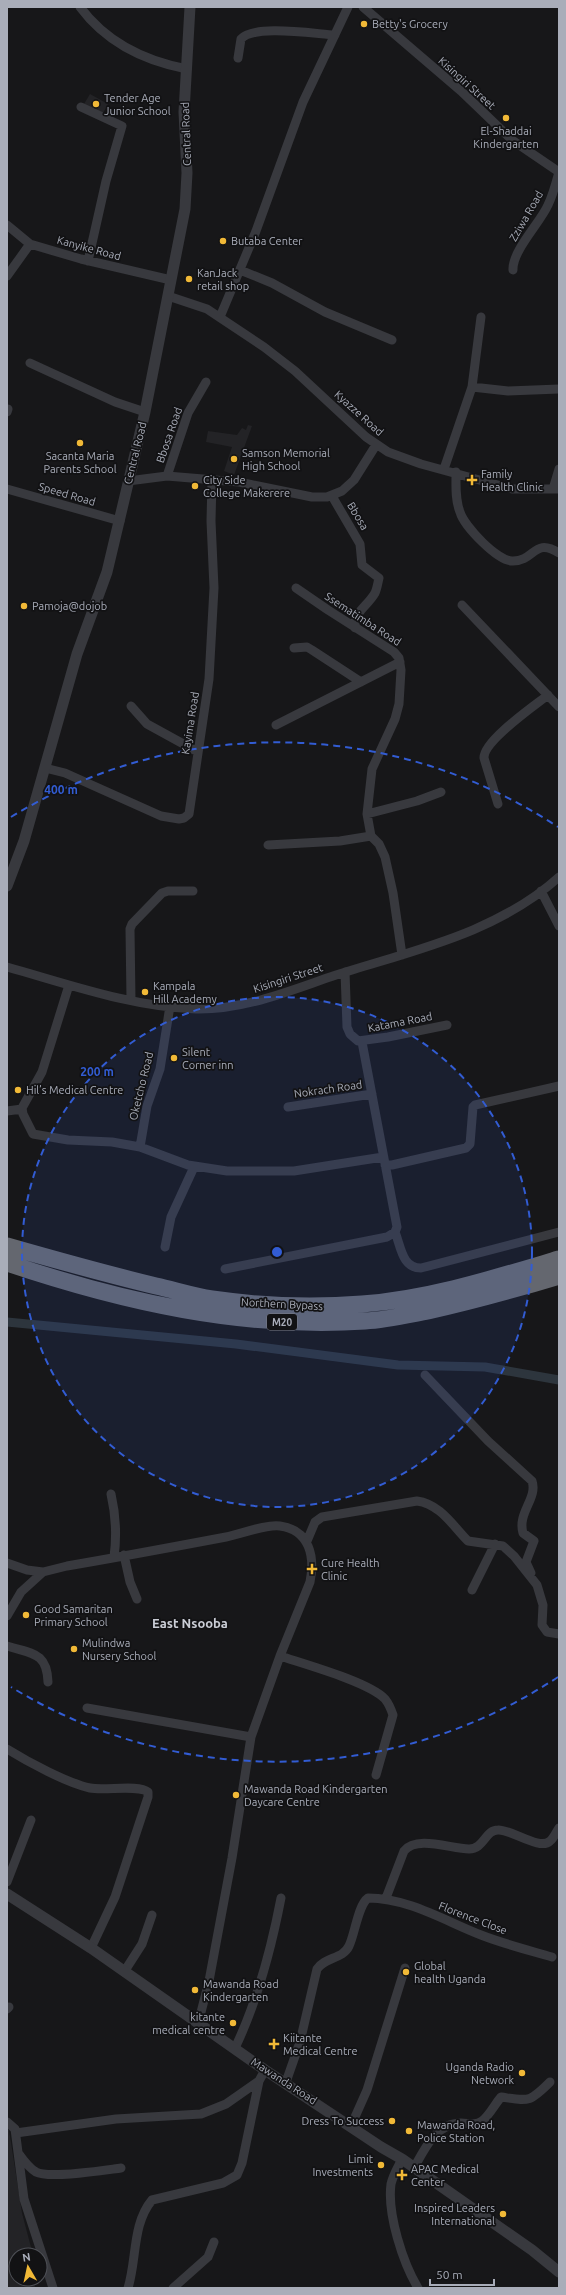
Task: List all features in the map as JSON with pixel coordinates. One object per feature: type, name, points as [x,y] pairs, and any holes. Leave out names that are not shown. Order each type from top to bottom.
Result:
[{"type":"highway","name":"Northern Bypass","points":[[7,1246],[112,1275],[211,1299],[266,1305],[315,1307],[363,1304],[407,1298],[477,1283],[559,1259]]},
{"type":"highway","name":"Northern Bypass","points":[[7,1263],[154,1305],[248,1320],[284,1322],[366,1321],[406,1315],[461,1304],[559,1276]]},
{"type":"street","points":[[80,7],[88,11],[105,34],[120,45],[158,61],[187,69]]},
{"type":"street","name":"Central Road","points":[[7,886],[24,841],[73,665],[107,572],[145,412],[185,201],[187,155],[184,112],[190,7]]},
{"type":"street","points":[[220,317],[240,270],[304,102],[348,7]]},
{"type":"street","name":"Kisingiri Street","points":[[362,7],[461,92],[512,140],[559,172]]},
{"type":"street","points":[[238,58],[241,39],[248,33],[287,32],[335,35]]},
{"type":"street","points":[[81,107],[122,126],[106,181],[88,261]]},
{"type":"street","name":"Zziwa Road","points":[[513,270],[513,266],[522,247],[549,203],[559,172]]},
{"type":"street","name":"Kanyike Road","points":[[7,225],[30,244],[88,261],[171,280]]},
{"type":"street","points":[[7,276],[30,244]]},
{"type":"street","points":[[240,270],[266,280],[326,312],[392,340]]},
{"type":"street","name":"Kyazze Road","points":[[168,296],[201,306],[220,317],[294,371],[376,445],[412,461],[456,472],[512,489],[556,489]]},
{"type":"street","points":[[444,469],[472,387],[481,317]]},
{"type":"street","points":[[30,363],[115,402],[145,412]]},
{"type":"street","name":"Bbosa Road","points":[[167,476],[188,413],[206,382]]},
{"type":"street","points":[[472,387],[508,391],[559,389]]},
{"type":"street","points":[[332,496],[342,491],[354,480],[376,445]]},
{"type":"street","points":[[556,489],[559,469]]},
{"type":"street","points":[[456,472],[460,513],[465,522],[498,557],[507,561],[525,559],[534,551],[542,547],[551,548],[559,553]]},
{"type":"street","name":"Bbosa Road","points":[[128,481],[167,476],[249,484],[312,497],[332,496]]},
{"type":"street","name":"Kayima Road","points":[[45,768],[65,773],[149,812],[172,819],[184,818],[189,814],[209,679],[214,588],[211,516],[212,480]]},
{"type":"street","name":"Speed Road","points":[[7,489],[120,520]]},
{"type":"street","name":"Bbosa","points":[[332,496],[360,544],[362,565],[379,578],[376,592],[356,616],[355,628]]},
{"type":"street","name":"Ssematimba Road","points":[[296,588],[355,628],[394,652],[400,662],[401,674],[399,704],[392,725],[372,769],[367,814],[371,836],[379,844],[385,857],[393,894],[402,955]]},
{"type":"street","points":[[462,605],[559,707]]},
{"type":"street","points":[[294,648],[307,648],[312,650],[361,682]]},
{"type":"street","points":[[276,725],[400,662]]},
{"type":"street","points":[[498,804],[484,758],[485,751],[512,723],[548,695]]},
{"type":"street","points":[[131,706],[146,724],[198,752]]},
{"type":"street","points":[[367,814],[417,802],[441,792]]},
{"type":"street","points":[[268,845],[340,840],[371,836]]},
{"type":"street","name":"Kisingiri Street","points":[[7,967],[69,985],[131,1000],[170,1006],[210,1009],[244,1004],[402,955],[480,928],[510,912],[559,877]]},
{"type":"street","points":[[131,1000],[130,929],[132,924],[162,893],[168,891],[193,890]]},
{"type":"street","points":[[541,891],[559,926]]},
{"type":"street","name":"Katama Road","points":[[345,972],[347,1027],[353,1038],[362,1042],[447,1025]]},
{"type":"street","points":[[22,1109],[42,1072],[69,985]]},
{"type":"street","name":"Oketcho Road","points":[[140,1147],[147,1106],[160,1069],[170,1006]]},
{"type":"street","points":[[362,1042],[397,1227],[396,1232],[407,1264],[413,1268],[421,1268],[559,1232]]},
{"type":"street","points":[[22,1109],[30,1128],[35,1134],[68,1140],[112,1142],[140,1147],[194,1167],[227,1170],[294,1171],[384,1161],[392,1165],[466,1148],[470,1144],[473,1107],[475,1105],[559,1086]]},
{"type":"street","name":"Nokrach Road","points":[[288,1107],[372,1094]]},
{"type":"street","points":[[7,1111],[22,1109]]},
{"type":"street","points":[[165,1247],[171,1217],[194,1167]]},
{"type":"street","points":[[225,1269],[387,1238],[396,1232]]},
{"type":"street","points":[[425,1375],[488,1441],[532,1481],[533,1491],[521,1521],[523,1533],[534,1540],[526,1562],[543,1604],[542,1625],[547,1632],[559,1634]]},
{"type":"street","points":[[111,1494],[116,1522],[119,1556],[137,1599]]},
{"type":"street","points":[[198,2024],[209,1981],[231,1866],[251,1737],[280,1656],[310,1582],[312,1569],[308,1542],[315,1522],[322,1518],[417,1501],[431,1504],[446,1516],[468,1541],[495,1544],[509,1551],[537,1586]]},
{"type":"street","points":[[7,1563],[27,1570],[43,1572],[273,1526],[285,1527],[301,1535],[308,1542]]},
{"type":"street","points":[[472,1590],[495,1544]]},
{"type":"street","points":[[8,1610],[21,1592],[43,1572]]},
{"type":"street","points":[[7,1646],[32,1654],[44,1661],[48,1667],[48,1682]]},
{"type":"street","points":[[280,1656],[358,1684],[384,1698],[393,1715],[376,1775]]},
{"type":"street","points":[[87,1708],[251,1737]]},
{"type":"street","points":[[7,1749],[31,1764],[84,1786],[99,1789],[137,1789],[148,1792],[148,1797],[118,1891],[91,1948]]},
{"type":"street","points":[[7,1882],[31,1820]]},
{"type":"street","points":[[286,2082],[300,2042],[317,1969],[321,1963],[343,1954],[348,1948],[364,1901],[368,1898],[386,1898],[404,1850],[408,1845],[415,1843],[438,1844],[470,1849],[477,1847],[490,1831],[502,1829],[538,1843],[545,1844],[550,1842],[559,1828]]},
{"type":"street","name":"Mawanda Road","points":[[7,1894],[91,1948],[265,2070],[286,2082],[381,2147],[402,2159],[532,2250],[559,2272]]},
{"type":"street","points":[[235,2048],[256,2001],[270,1950],[281,1898]]},
{"type":"street","name":"Florence Close","points":[[386,1898],[410,1906],[483,1936],[552,1957]]},
{"type":"street","points":[[124,1972],[142,1944],[152,1915]]},
{"type":"street","points":[[351,2126],[367,2090],[406,1968]]},
{"type":"street","points":[[128,2288],[135,2260],[141,2216],[152,2200],[223,2183],[236,2175],[242,2163],[259,2081],[265,2070]]},
{"type":"street","points":[[16,2133],[116,2119],[200,2114],[226,2104],[259,2081]]},
{"type":"street","points":[[414,2168],[428,2142],[435,2135],[459,2122],[475,2125],[483,2120],[501,2097],[527,2101],[538,2094],[550,2082]]},
{"type":"street","points":[[7,2122],[13,2125],[16,2133],[24,2199],[53,2288]]},
{"type":"street","points":[[19,2154],[27,2164],[40,2174],[66,2174],[121,2168]]},
{"type":"street","points":[[402,2159],[391,2186],[392,2203],[403,2259],[418,2288]]},
{"type":"street","points":[[173,2288],[208,2257],[214,2242]]},
{"type":"shaded area","name":"Tender Age Junior School","points":[[90,94],[108,104],[102,115],[84,104]]},
{"type":"shaded area","name":"Samson Memorial High School","points":[[248,425],[252,426],[234,475],[224,471],[232,447],[206,442],[208,431],[237,435],[242,428],[246,430]]},
{"type":"shaded area","points":[[7,2130],[9,2130],[22,2213],[31,2247],[8,2247],[8,2287],[35,2288],[7,2288]]},
{"type":"waterway","points":[[7,1322],[236,1344],[398,1365],[485,1367],[559,1380]]},
{"type":"place","name":"Betty's Grocery","points":[[364,24]]},
{"type":"place","name":"Tender Age Junior School","points":[[96,104]]},
{"type":"place","name":"El-Shaddai Kindergarten","points":[[506,118]]},
{"type":"place","name":"Butaba Center","points":[[223,241]]},
{"type":"place","name":"KanJack retail shop","points":[[189,279]]},
{"type":"place","name":"Sacanta Maria Parents School","points":[[80,443]]},
{"type":"place","name":"Samson Memorial High School","points":[[234,459]]},
{"type":"place","name":"Family Health Clinic","points":[[472,480]]},
{"type":"place","name":"City Side College Makerere","points":[[195,486]]},
{"type":"place","name":"Pamoja@dojob","points":[[24,606]]},
{"type":"place","name":"Kampala Hill Academy","points":[[145,992]]},
{"type":"place","name":"Silent Corner inn","points":[[174,1058]]},
{"type":"place","name":"Hil’s Medical Centre","points":[[18,1090]]},
{"type":"place","name":"Cure Health Clinic","points":[[312,1569]]},
{"type":"place","name":"Good Samaritan Primary School","points":[[26,1615]]},
{"type":"place","name":"Mulindwa Nursery School","points":[[74,1649]]},
{"type":"place","name":"Mawanda Road Kindergarten Daycare Centre","points":[[236,1795]]},
{"type":"place","name":"Global health Uganda","points":[[406,1972]]},
{"type":"place","name":"Mawanda Road Kindergarten","points":[[195,1990]]},
{"type":"place","name":"kitante medical centre","points":[[233,2023]]},
{"type":"place","name":"Kiitante Medical Centre","points":[[274,2044]]},
{"type":"place","name":"Uganda Radio Network","points":[[522,2073]]},
{"type":"place","name":"Dress To Success","points":[[392,2121]]},
{"type":"place","name":"Mawanda Road, Police Station","points":[[409,2131]]},
{"type":"place","name":"Limit Investments","points":[[381,2165]]},
{"type":"place","name":"APAC Medical Center","points":[[402,2175]]},
{"type":"place","name":"Inspired Leaders International","points":[[503,2214]]},
{"type":"district","name":"East Nsooba","points":[[190,1623]]}]
